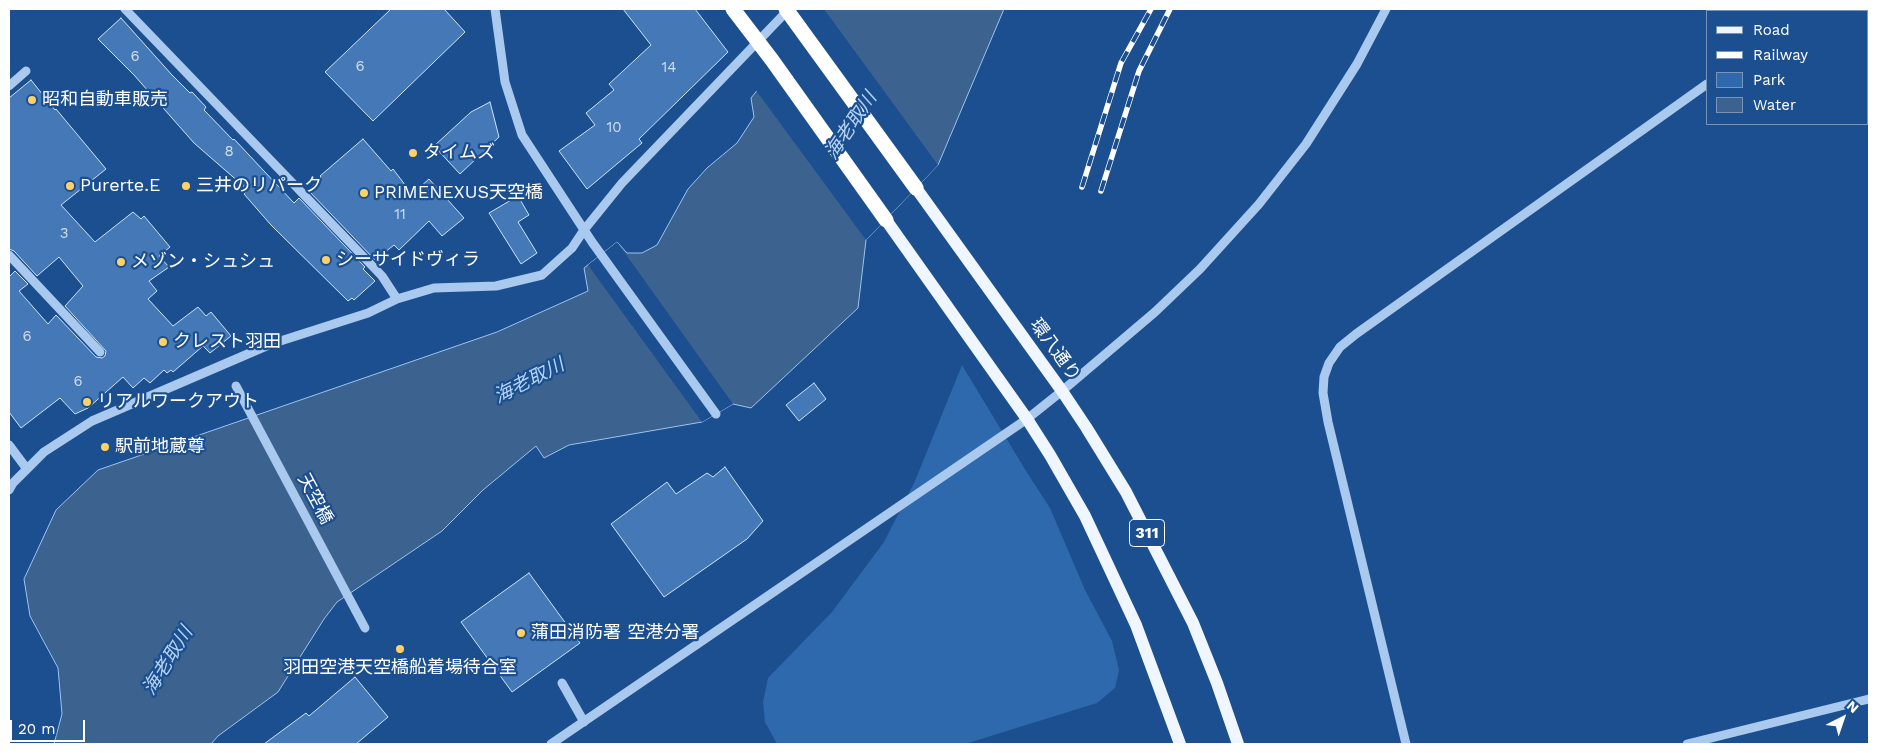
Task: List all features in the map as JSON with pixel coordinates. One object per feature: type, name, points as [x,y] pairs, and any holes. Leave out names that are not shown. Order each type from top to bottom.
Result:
[{"type":"highway","points":[[733,9],[759,41],[886,220]]},
{"type":"highway","name":"環八通り","points":[[788,9],[800,29],[916,188]]},
{"type":"main road","name":"環八通り","points":[[916,188],[1062,391],[1086,426],[1126,492],[1193,623],[1217,683],[1238,744]]},
{"type":"main road","points":[[886,220],[1027,419],[1085,516],[1128,608],[1180,744]]},
{"type":"street","points":[[126,9],[382,276],[397,299]]},
{"type":"street","points":[[133,16],[141,9]]},
{"type":"street","points":[[495,9],[505,82],[522,135],[584,230],[716,414]]},
{"type":"street","points":[[9,490],[44,452],[92,421],[271,344],[368,313],[397,299],[434,288],[496,286],[542,275],[572,248],[622,183],[788,9]]},
{"type":"street","points":[[551,744],[1027,419],[1148,318],[1200,269],[1259,204],[1306,144],[1357,64],[1386,9]]},
{"type":"street","points":[[9,86],[26,71]]},
{"type":"street","points":[[1406,744],[1328,422],[1323,393],[1324,377],[1329,363],[1340,347],[1356,334],[1706,85]]},
{"type":"street","points":[[9,255],[100,352]]},
{"type":"street","name":"天空橋","points":[[236,386],[366,628]]},
{"type":"street","points":[[9,446],[27,469]]},
{"type":"street","points":[[562,683],[584,722]]},
{"type":"street","points":[[1687,744],[1869,699]]},
{"type":"green space","points":[[962,365],[1050,508],[1085,590],[1112,641],[1119,670],[1115,688],[1097,703],[965,744],[777,744],[765,722],[763,702],[768,678],[832,612],[884,542],[915,481]]},
{"type":"water","name":"海老取川","points":[[823,9],[1004,9],[938,165],[866,240],[858,308],[751,408],[733,404],[702,422],[569,445],[544,458],[536,446],[483,490],[442,531],[337,602],[324,619],[278,692],[218,736],[211,744],[54,744],[62,714],[58,668],[30,616],[24,579],[56,510],[98,470],[497,332],[588,291],[584,268],[617,242],[627,253],[642,253],[657,245],[688,189],[707,168],[737,143],[754,117],[751,98]]},
{"type":"pier","points":[[820,9],[824,9],[938,165],[866,240],[755,89]]},
{"type":"pier","points":[[617,242],[733,404],[702,422],[588,265]]},
{"type":"building","points":[[391,9],[444,9],[465,32],[373,121],[325,72]]},
{"type":"building","points":[[623,9],[695,9],[728,52],[639,139],[642,143],[587,189],[559,151],[595,125],[586,113],[614,90],[609,84],[651,45]]},
{"type":"building","points":[[121,18],[172,75],[206,107],[204,110],[294,203],[299,198],[365,267],[363,269],[375,281],[354,300],[352,298],[348,301],[271,225],[244,194],[248,190],[194,143],[134,75],[98,39]]},
{"type":"building","points":[[31,80],[106,169],[61,205],[95,242],[133,212],[141,219],[144,216],[170,247],[159,256],[169,267],[149,281],[157,291],[148,299],[173,326],[198,307],[206,316],[211,312],[231,336],[210,353],[203,346],[173,372],[171,370],[167,373],[164,370],[150,383],[144,378],[133,388],[123,377],[88,408],[75,414],[60,398],[21,428],[9,412],[9,277],[15,271],[28,284],[19,291],[48,324],[56,315],[96,357],[102,358],[105,356],[106,351],[65,306],[83,286],[59,257],[37,276],[14,251],[9,249],[9,98]]},
{"type":"building","points":[[490,102],[499,137],[460,174],[434,146],[471,112]]},
{"type":"building","points":[[363,139],[391,171],[393,169],[412,194],[429,179],[464,218],[442,236],[429,221],[399,250],[394,245],[375,260],[308,190],[320,176]]},
{"type":"building","points":[[518,196],[529,215],[518,222],[537,253],[521,264],[489,213]]},
{"type":"building","points":[[814,383],[826,399],[799,421],[786,405]]},
{"type":"building","points":[[725,467],[763,521],[747,539],[664,597],[611,524],[667,482],[676,494],[707,473],[713,477]]},
{"type":"building","name":"蒲田消防署 空港分署","points":[[529,573],[580,643],[512,692],[461,622]]},
{"type":"building","points":[[355,677],[388,717],[356,744],[264,744],[306,713],[309,716]]},
{"type":"railway","points":[[1082,187],[1121,63],[1151,9]]},
{"type":"railway","points":[[1101,191],[1139,71],[1170,9]]},
{"type":"place","name":"昭和自動車販売","points":[[32,100]]},
{"type":"place","name":"タイムズ","points":[[413,153]]},
{"type":"place","name":"Purerte.E","points":[[70,186]]},
{"type":"place","name":"三井のリパーク","points":[[186,186]]},
{"type":"place","name":"PRIMENEXUS天空橋","points":[[364,193]]},
{"type":"place","name":"シーサイドヴィラ","points":[[326,260]]},
{"type":"place","name":"メゾン・シュシュ","points":[[121,262]]},
{"type":"place","name":"クレスト羽田","points":[[163,342]]},
{"type":"place","name":"リアルワークアウト","points":[[87,402]]},
{"type":"place","name":"駅前地蔵尊","points":[[105,447]]},
{"type":"place","name":"蒲田消防署 空港分署","points":[[521,633]]},
{"type":"place","name":"羽田空港天空橋船着場待合室","points":[[400,649]]}]
